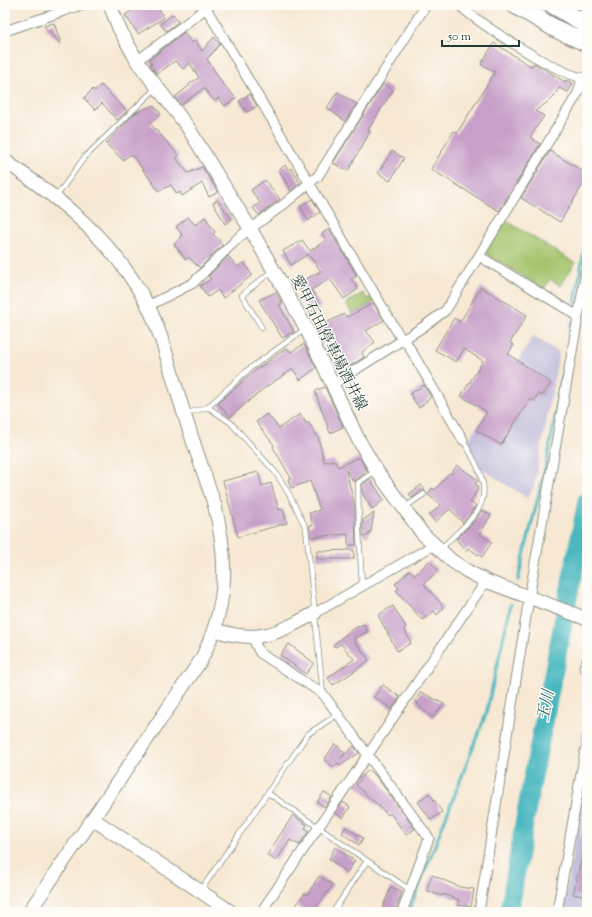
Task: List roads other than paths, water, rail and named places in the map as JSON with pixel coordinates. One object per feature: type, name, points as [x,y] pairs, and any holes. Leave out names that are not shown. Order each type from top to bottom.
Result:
[{"type":"highway","points":[[515,5],[556,29],[587,42]]},
{"type":"highway","points":[[531,5],[587,42]]},
{"type":"highway","points":[[554,5],[587,26]]},
{"type":"street","points":[[5,31],[81,5]]},
{"type":"street","name":"愛甲石田停車場酒井線","points":[[110,5],[119,28],[137,61],[158,87],[210,160],[251,230],[306,328],[357,437],[376,470],[422,533],[437,548],[467,571],[486,581],[587,619]]},
{"type":"street","points":[[148,306],[193,283],[239,237],[251,230],[310,184],[323,169],[426,5]]},
{"type":"street","points":[[333,384],[446,310],[578,93],[584,78],[563,72],[531,54],[459,5]]},
{"type":"street","points":[[137,61],[208,7],[310,184],[402,340],[408,345],[463,440]]},
{"type":"street","points":[[6,163],[56,197],[105,244],[133,280],[148,306],[160,336],[214,503],[224,548],[224,586],[214,630],[192,674],[29,912]]},
{"type":"street","points":[[479,256],[578,316]]},
{"type":"street","points":[[479,912],[529,598],[587,266]]},
{"type":"street","points":[[214,630],[252,637],[261,637],[281,631],[362,586],[437,548]]},
{"type":"street","points":[[261,912],[486,581]]},
{"type":"street","points":[[252,637],[260,653],[323,694],[429,838],[402,912]]},
{"type":"street","points":[[557,912],[585,751],[587,752]]},
{"type":"street","points":[[93,819],[231,912]]},
{"type":"lane","points":[[56,197],[84,158],[158,87]]},
{"type":"lane","points":[[262,328],[242,295],[273,270]]},
{"type":"lane","points":[[185,414],[208,407],[249,370],[306,328]]},
{"type":"lane","points":[[208,407],[231,423],[276,473],[289,494],[306,528],[323,694]]},
{"type":"lane","points":[[437,548],[478,511],[484,497],[481,474],[463,440]]},
{"type":"lane","points":[[362,586],[358,483],[376,470]]},
{"type":"lane","points":[[404,509],[424,494]]},
{"type":"lane","points":[[200,891],[308,734],[338,714]]},
{"type":"lane","points":[[268,793],[410,890]]},
{"type":"lane","points":[[333,912],[367,861]]},
{"type":"waterway","points":[[575,303],[587,233]]},
{"type":"waterway","points":[[569,337],[571,324]]},
{"type":"waterway","points":[[518,580],[548,456],[564,367]]},
{"type":"waterway","name":"玉川","points":[[509,912],[527,807],[587,501]]},
{"type":"waterway","points":[[409,912],[486,714],[511,604]]}]
